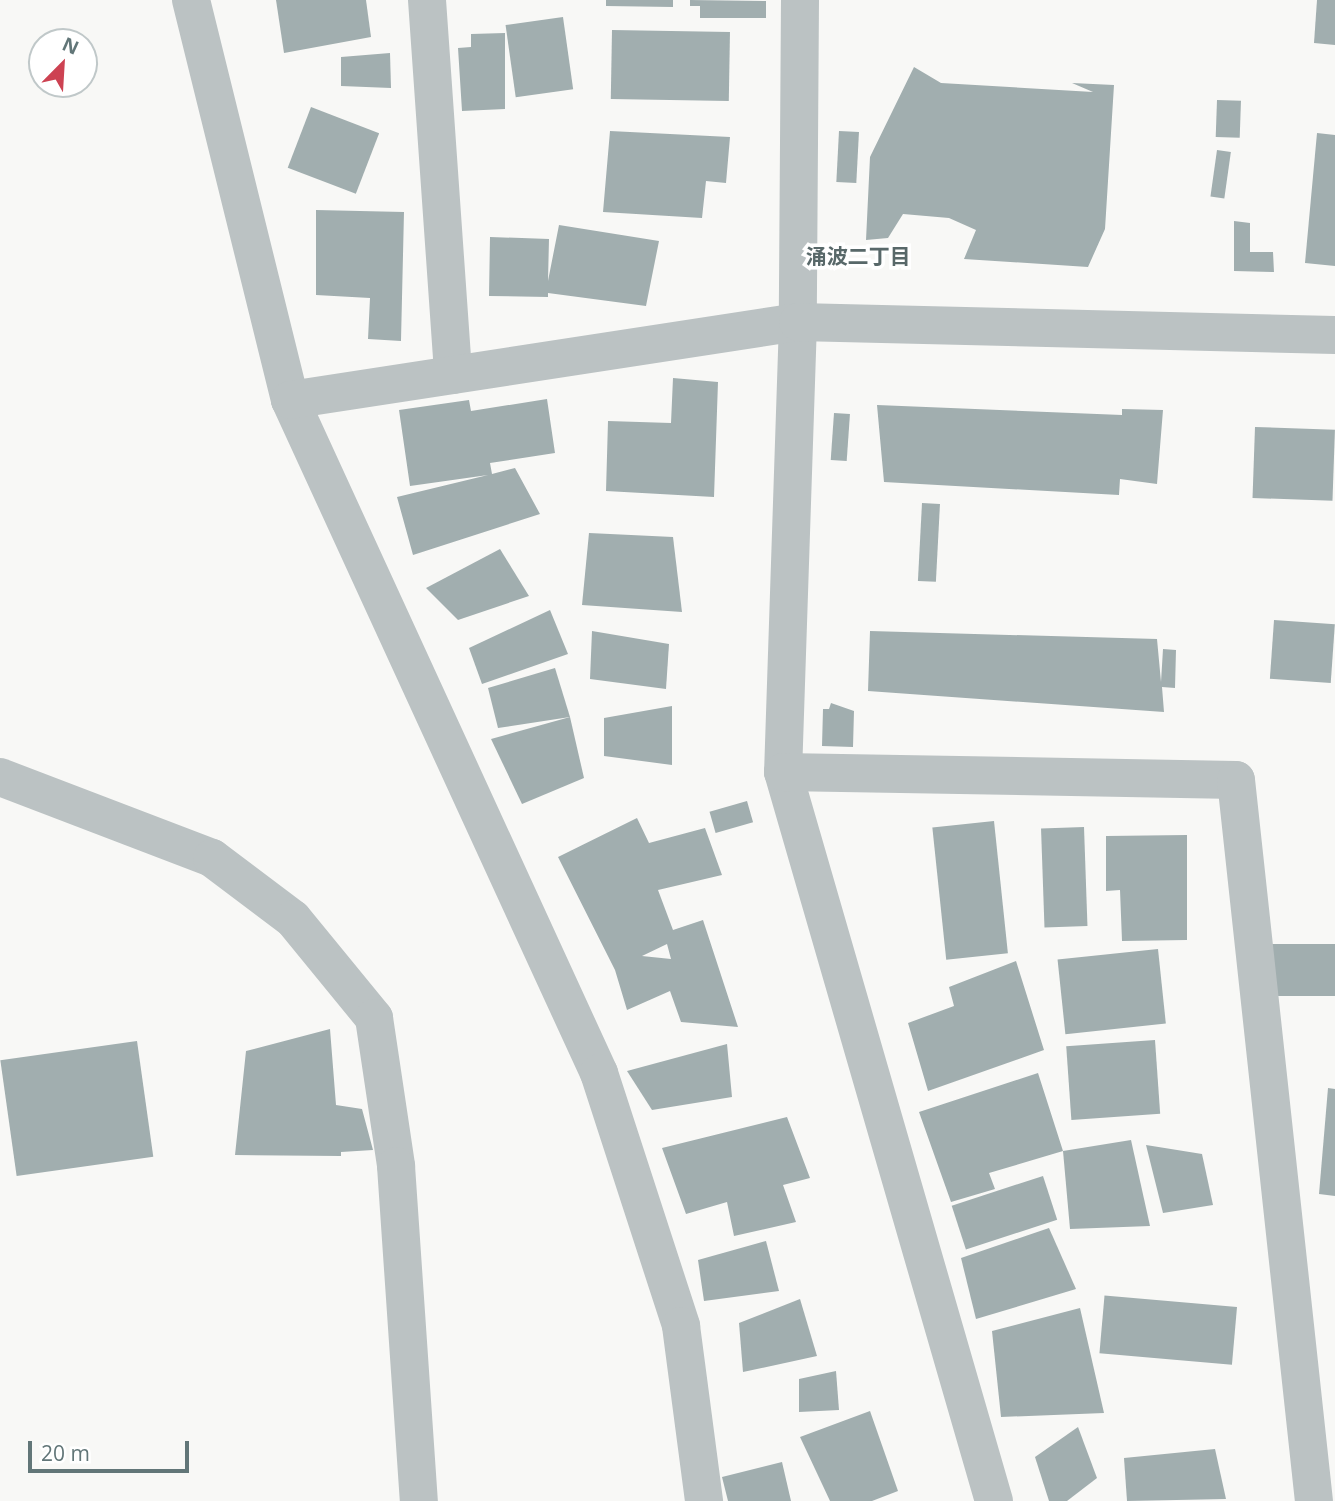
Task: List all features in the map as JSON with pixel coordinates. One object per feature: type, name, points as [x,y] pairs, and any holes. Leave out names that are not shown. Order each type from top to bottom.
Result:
[{"type":"street","points":[[191,0],[289,400],[599,1073],[681,1326],[704,1501]]},
{"type":"street","points":[[427,0],[453,375]]},
{"type":"street","points":[[800,0],[799,322],[783,772],[994,1501]]},
{"type":"street","points":[[289,400],[799,322],[1335,335]]},
{"type":"street","points":[[783,772],[1236,780],[1314,1501]]},
{"type":"street","points":[[0,777],[212,858],[293,919],[374,1018],[396,1166],[419,1501]]},
{"type":"building","points":[[276,0],[366,0],[371,37],[284,53]]},
{"type":"building","points":[[606,0],[673,0],[673,7],[606,6]]},
{"type":"building","points":[[690,0],[766,1],[766,18],[700,18],[700,6],[690,6]]},
{"type":"building","points":[[1317,0],[1335,0],[1335,45],[1314,43]]},
{"type":"building","points":[[563,17],[573,89],[516,97],[506,25]]},
{"type":"building","points":[[612,30],[730,32],[729,101],[611,99]]},
{"type":"building","points":[[505,33],[505,109],[462,111],[458,48],[471,47],[471,34]]},
{"type":"building","points":[[390,53],[391,88],[341,86],[341,57]]},
{"type":"building","points":[[914,67],[941,83],[1093,92],[1072,83],[1114,85],[1105,229],[1088,267],[964,259],[976,230],[949,218],[903,214],[888,238],[866,240],[870,157]]},
{"type":"building","points":[[1217,100],[1241,101],[1240,138],[1216,137]]},
{"type":"building","points":[[311,107],[379,133],[356,194],[288,168]]},
{"type":"building","points":[[610,131],[730,137],[726,183],[706,181],[702,218],[603,212]]},
{"type":"building","points":[[839,131],[859,132],[856,183],[836,182]]},
{"type":"building","points":[[1317,133],[1335,135],[1335,266],[1305,263]]},
{"type":"building","points":[[1217,150],[1231,152],[1224,198],[1210,197]]},
{"type":"building","points":[[316,210],[404,212],[401,341],[368,339],[370,298],[316,295]]},
{"type":"building","points":[[1234,221],[1250,223],[1250,252],[1273,252],[1274,272],[1234,271]]},
{"type":"building","points":[[559,225],[659,241],[646,306],[548,293],[548,297],[489,296],[490,237],[549,239],[548,281]]},
{"type":"building","points":[[673,378],[718,382],[714,497],[606,491],[608,421],[671,423]]},
{"type":"building","points":[[547,399],[555,453],[490,463],[492,474],[515,468],[540,514],[413,555],[397,497],[488,475],[410,486],[399,410],[469,400],[471,411]]},
{"type":"building","points":[[877,405],[1122,415],[1122,409],[1163,410],[1157,484],[1120,479],[1119,495],[884,482]]},
{"type":"building","points":[[834,413],[850,414],[847,461],[831,460]]},
{"type":"building","points":[[1255,427],[1335,430],[1332,501],[1253,498]]},
{"type":"building","points":[[922,503],[940,504],[936,582],[918,581]]},
{"type":"building","points":[[589,533],[673,537],[682,612],[582,605]]},
{"type":"building","points":[[500,549],[529,596],[458,620],[426,588]]},
{"type":"building","points":[[550,610],[568,654],[482,684],[469,648]]},
{"type":"building","points":[[1274,620],[1335,624],[1331,683],[1270,679]]},
{"type":"building","points":[[592,631],[669,644],[666,689],[590,679]]},
{"type":"building","points":[[870,631],[1157,639],[1161,682],[1163,649],[1176,650],[1175,688],[1162,687],[1164,712],[868,691]]},
{"type":"building","points":[[555,668],[570,717],[498,728],[488,688]]},
{"type":"building","points":[[831,703],[854,711],[853,747],[822,746],[823,709],[829,709]]},
{"type":"building","points":[[672,706],[672,765],[604,756],[604,718]]},
{"type":"building","points":[[570,717],[584,778],[522,804],[491,739]]},
{"type":"building","points":[[747,801],[753,822],[716,833],[710,812]]},
{"type":"building","points":[[637,818],[649,843],[705,828],[722,875],[658,890],[673,930],[703,920],[738,1027],[681,1022],[670,991],[627,1010],[615,970],[558,857]],"holes":[[[667,944],[671,959],[642,956]]]},
{"type":"building","points":[[994,821],[1008,953],[946,960],[932,827]]},
{"type":"building","points":[[1084,827],[1087,926],[1044,927],[1041,829]]},
{"type":"building","points":[[1187,835],[1187,940],[1122,941],[1120,890],[1106,891],[1106,836]]},
{"type":"building","points":[[1258,944],[1335,944],[1335,996],[1258,996]]},
{"type":"building","points":[[1158,949],[1166,1024],[1065,1034],[1058,960]]},
{"type":"building","points":[[1016,961],[1044,1050],[928,1091],[908,1023],[954,1006],[949,987]]},
{"type":"building","points":[[330,1029],[336,1105],[362,1109],[373,1150],[341,1152],[341,1156],[235,1155],[246,1051]]},
{"type":"building","points":[[1155,1040],[1160,1114],[1071,1120],[1066,1046]]},
{"type":"building","points":[[137,1041],[153,1157],[17,1176],[0,1060]]},
{"type":"building","points":[[727,1044],[732,1097],[652,1110],[627,1071]]},
{"type":"building","points":[[1038,1073],[1063,1151],[989,1173],[995,1189],[951,1202],[919,1112]]},
{"type":"building","points":[[1328,1088],[1335,1089],[1335,1196],[1319,1194]]},
{"type":"building","points":[[787,1117],[810,1178],[783,1185],[796,1222],[734,1236],[727,1202],[686,1214],[662,1148]]},
{"type":"building","points":[[1131,1140],[1150,1226],[1070,1229],[1063,1151]]},
{"type":"building","points":[[1146,1145],[1202,1154],[1213,1205],[1163,1213]]},
{"type":"building","points":[[1043,1176],[1057,1220],[966,1249],[952,1206]]},
{"type":"building","points":[[1049,1228],[1076,1289],[976,1319],[961,1258]]},
{"type":"building","points":[[766,1241],[779,1291],[704,1301],[698,1260]]},
{"type":"building","points":[[1105,1295],[1237,1307],[1232,1365],[1099,1353]]},
{"type":"building","points":[[800,1299],[817,1356],[743,1372],[739,1323]]},
{"type":"building","points":[[1080,1308],[1104,1413],[1001,1417],[992,1331]]},
{"type":"building","points":[[836,1371],[839,1410],[799,1412],[799,1379]]},
{"type":"building","points":[[870,1411],[898,1491],[872,1501],[830,1501],[800,1437]]},
{"type":"building","points":[[1078,1427],[1097,1478],[1067,1501],[1049,1501],[1035,1457]]},
{"type":"building","points":[[1215,1449],[1226,1499],[1127,1501],[1124,1458]]},
{"type":"building","points":[[782,1462],[791,1501],[728,1501],[722,1477]]},
{"type":"district","name":"涌波二丁目","points":[[858,256]]}]
